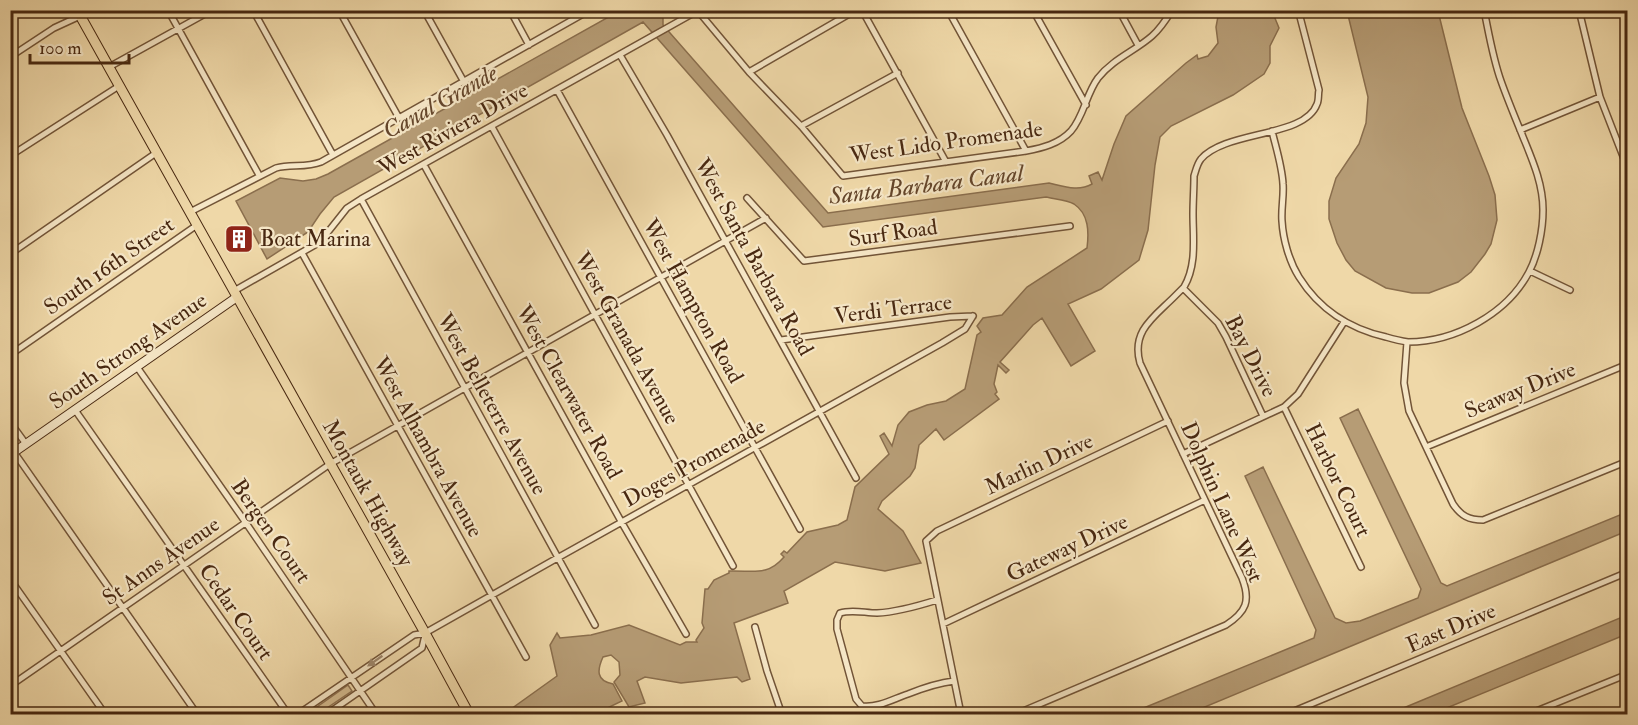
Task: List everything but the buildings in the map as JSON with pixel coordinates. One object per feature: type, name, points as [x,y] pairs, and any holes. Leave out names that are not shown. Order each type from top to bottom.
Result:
[{"type":"main road","name":"Montauk Highway","points":[[78,13],[469,714]]},
{"type":"street","points":[[168,10],[259,175]]},
{"type":"street","points":[[109,67],[212,10]]},
{"type":"street","points":[[253,10],[333,155]]},
{"type":"street","points":[[339,10],[399,118]]},
{"type":"street","points":[[424,10],[464,82]]},
{"type":"street","points":[[510,10],[530,45]]},
{"type":"street","points":[[190,212],[276,168],[286,165],[310,166],[333,155],[590,10]]},
{"type":"street","points":[[749,72],[856,10]]},
{"type":"street","points":[[862,10],[946,162]]},
{"type":"street","points":[[948,10],[1026,151]]},
{"type":"street","points":[[1033,10],[1086,105]]},
{"type":"street","points":[[1119,10],[1138,45]]},
{"type":"street","name":"West Lido Promenade","points":[[699,11],[749,72],[801,126],[843,176],[1047,147],[1070,132],[1098,78],[1119,58],[1150,38],[1172,10]]},
{"type":"street","points":[[1272,131],[1283,184],[1284,238],[1298,275],[1311,293],[1344,322],[1368,333],[1407,342],[1448,336],[1482,320],[1510,298],[1530,271],[1543,211],[1538,175],[1500,78],[1484,10]]},
{"type":"street","points":[[1578,10],[1599,97],[1628,170]]},
{"type":"street","name":"West Riviera Drive","points":[[236,294],[320,242],[347,208],[361,199],[699,11]]},
{"type":"street","points":[[10,57],[78,13]]},
{"type":"street","points":[[1183,288],[1191,268],[1194,250],[1194,176],[1202,158],[1211,151],[1239,139],[1306,119],[1318,103],[1319,90],[1299,13]]},
{"type":"street","name":"West Santa Barbara Road","points":[[620,55],[668,135],[856,478]]},
{"type":"street","points":[[801,126],[898,74]]},
{"type":"street","points":[[10,156],[119,86]]},
{"type":"street","name":"West Hampton Road","points":[[557,90],[800,529]]},
{"type":"street","points":[[1520,130],[1599,97]]},
{"type":"street","name":"West Granada Avenue","points":[[492,127],[733,566]]},
{"type":"street","points":[[10,254],[156,153]]},
{"type":"street","name":"West Clearwater Road","points":[[424,165],[686,634]]},
{"type":"street","name":"Surf Road","points":[[747,198],[804,261],[1070,226]]},
{"type":"street","name":"West Belleterre Avenue","points":[[361,199],[595,625]]},
{"type":"street","name":"St Anns Avenue","points":[[10,686],[330,464],[766,218]]},
{"type":"street","name":"South 16th Street","points":[[10,355],[197,225]]},
{"type":"street","name":"West Alhambra Avenue","points":[[302,253],[526,657]]},
{"type":"street","points":[[1530,271],[1570,290]]},
{"type":"street","name":"Bay Drive","points":[[1183,288],[1218,323],[1263,416]]},
{"type":"street","name":"Dolphin Lane West","points":[[1016,714],[1226,625],[1243,611],[1247,600],[1247,590],[1140,363],[1137,352],[1143,330],[1150,320],[1183,288]]},
{"type":"street","name":"South Strong Avenue","points":[[12,453],[137,367],[236,294]]},
{"type":"street","name":"Verdi Terrace","points":[[781,340],[973,316]]},
{"type":"street","name":"Doges Promenade","points":[[298,714],[414,635],[425,633],[953,337],[965,329],[973,316]]},
{"type":"street","points":[[1183,454],[1284,407],[1298,394],[1344,322]]},
{"type":"street","points":[[1407,342],[1404,383],[1409,411],[1458,512],[1465,517],[1483,520],[1628,461]]},
{"type":"street","name":"Seaway Drive","points":[[1426,447],[1628,364]]},
{"type":"street","name":"Bergen Court","points":[[137,367],[376,714]]},
{"type":"street","name":"Harbor Court","points":[[1284,407],[1361,567]]},
{"type":"street","name":"Cedar Court","points":[[75,410],[288,714]]},
{"type":"street","name":"Marlin Drive","points":[[937,600],[926,541],[937,531],[1168,421]]},
{"type":"street","points":[[10,422],[26,444]]},
{"type":"street","points":[[12,453],[197,714]]},
{"type":"street","name":"Gateway Drive","points":[[943,624],[1204,500]]},
{"type":"street","name":"East Drive","points":[[1287,714],[1628,572]]},
{"type":"street","points":[[10,579],[105,714]]},
{"type":"street","points":[[954,681],[926,687],[878,705],[862,706],[856,699],[837,629],[840,613],[847,610],[878,613],[894,611],[913,608],[937,600],[961,714]]},
{"type":"street","points":[[755,627],[780,709],[764,714]]},
{"type":"street","points":[[327,714],[422,648],[425,633]]},
{"type":"street","points":[[1529,714],[1628,674]]},
{"type":"shaded area","points":[[621,10],[669,11],[663,14],[663,25],[828,213],[1049,183],[1081,188],[1092,184],[1089,176],[1098,172],[1102,180],[1126,116],[1186,63],[1197,55],[1198,59],[1208,56],[1218,43],[1216,27],[1219,11],[1272,11],[1279,28],[1270,46],[1270,63],[1264,74],[1233,95],[1171,126],[1160,137],[1148,230],[1139,260],[1101,289],[1068,304],[1095,351],[1071,366],[1042,318],[1000,362],[1009,370],[1006,373],[998,365],[994,384],[997,392],[995,394],[999,399],[944,440],[936,429],[919,445],[915,468],[910,476],[882,501],[878,509],[903,531],[921,563],[885,571],[835,562],[784,591],[788,603],[734,623],[750,679],[742,682],[737,677],[681,683],[645,677],[637,681],[645,703],[629,707],[614,682],[620,675],[619,662],[611,655],[603,657],[599,674],[607,683],[613,684],[622,701],[595,714],[504,714],[557,676],[550,645],[557,633],[560,638],[591,635],[629,625],[680,645],[686,642],[697,642],[704,628],[702,623],[705,589],[729,571],[759,571],[772,567],[784,557],[781,554],[784,551],[787,553],[807,532],[838,525],[847,520],[855,487],[889,454],[880,436],[884,433],[892,446],[898,425],[909,412],[946,401],[965,389],[977,335],[981,332],[977,326],[983,318],[1002,315],[1027,287],[1087,248],[1087,224],[1079,208],[1068,202],[1046,197],[823,227],[643,22],[334,197],[308,232],[267,259],[236,201],[280,178],[303,181],[328,174]]},
{"type":"shaded area","points":[[1347,11],[1438,11],[1462,108],[1495,195],[1497,220],[1491,244],[1485,254],[1471,272],[1458,282],[1429,293],[1412,293],[1386,288],[1355,271],[1337,243],[1329,219],[1329,201],[1336,178],[1359,144],[1366,123],[1368,97]]},
{"type":"shaded area","points":[[1358,409],[1441,583],[1447,586],[1627,512],[1627,531],[1188,714],[1129,714],[1314,638],[1316,630],[1245,476],[1263,467],[1335,618],[1346,623],[1360,621],[1418,598],[1421,589],[1340,418]]},
{"type":"shaded area","points":[[1627,615],[1627,634],[1432,714],[1389,714]]},
{"type":"shaded area","points":[[348,685],[352,691],[318,714],[307,714]]},
{"type":"place","name":"Boat Marina","points":[[239,239]]},
{"type":"water label","name":"Canal Grande","points":[[440,102]]},
{"type":"water label","name":"Santa Barbara Canal","points":[[926,185]]}]
